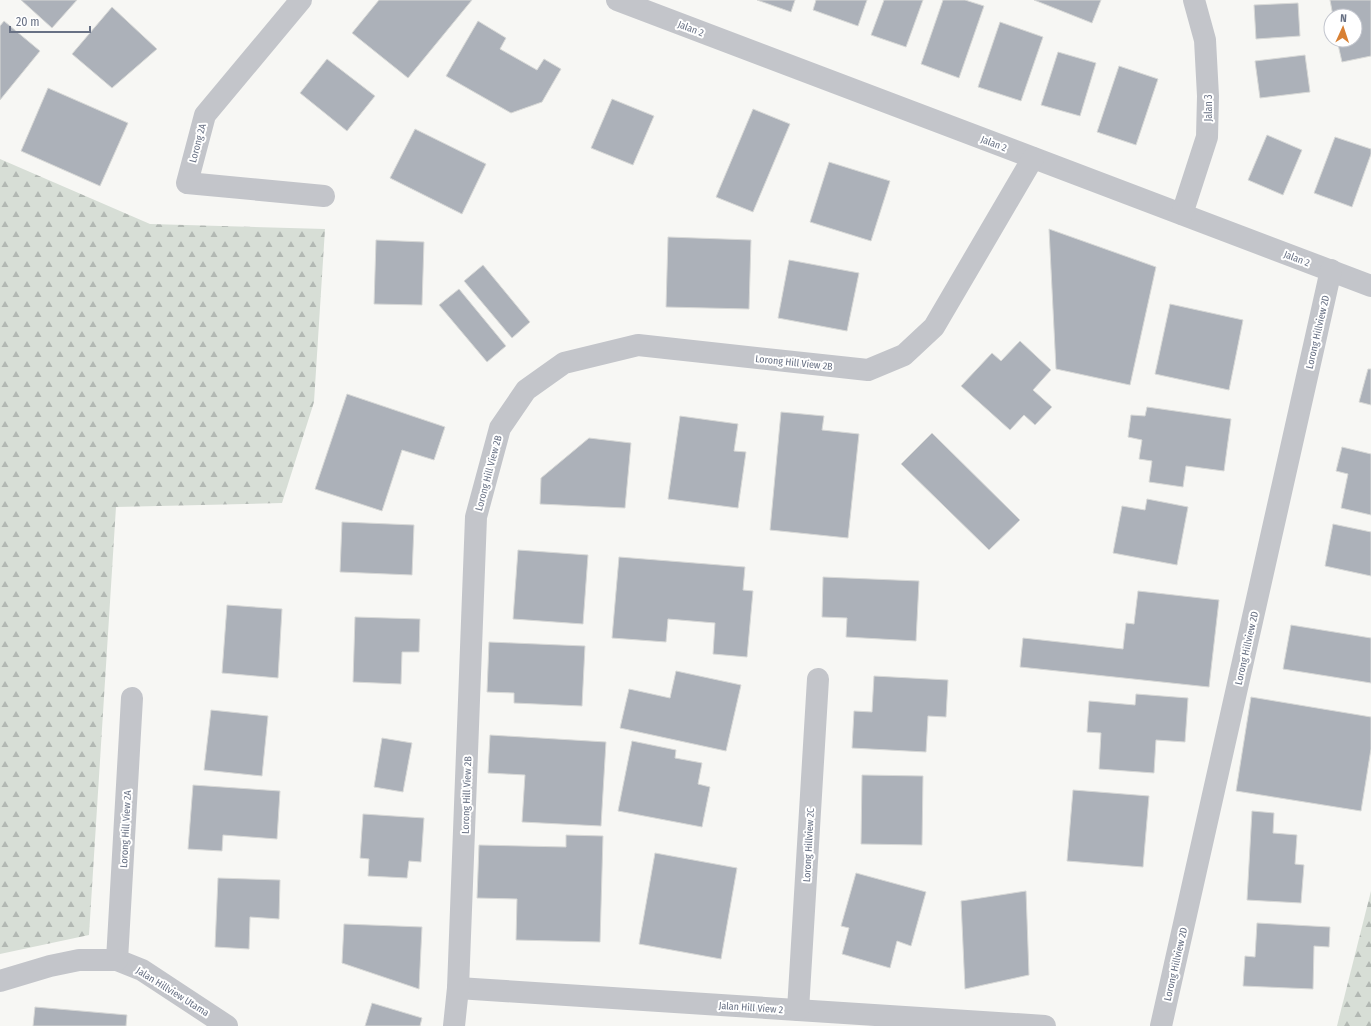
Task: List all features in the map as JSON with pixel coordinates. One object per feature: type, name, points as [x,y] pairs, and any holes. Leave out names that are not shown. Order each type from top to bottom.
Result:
[{"type":"street","name":"Lorong 2A","points":[[301,0],[204,115],[187,183],[324,196]]},
{"type":"street","name":"Jalan 2","points":[[617,0],[1371,286]]},
{"type":"street","name":"Jalan 3","points":[[1182,214],[1207,137],[1208,96],[1205,40],[1194,0]]},
{"type":"street","name":"Lorong Hill View 2B","points":[[454,1026],[458,988],[476,517],[500,428],[526,390],[564,363],[638,345],[868,370],[904,355],[934,327],[1033,158]]},
{"type":"street","name":"Lorong Hillview 2D","points":[[1161,1026],[1331,270]]},
{"type":"street","name":"Lorong Hillview 2C","points":[[798,1010],[818,679]]},
{"type":"street","name":"Lorong Hill View 2A","points":[[117,960],[132,698]]},
{"type":"street","name":"Jalan Hillview Utama","points":[[0,981],[50,966],[79,960],[117,960],[142,970],[227,1026]]},
{"type":"street","name":"Jalan Hill View 2","points":[[458,988],[1045,1026]]},
{"type":"green space","points":[[0,159],[150,224],[325,229],[314,402],[282,503],[116,507],[89,935],[0,954]]},
{"type":"green space","points":[[1371,891],[1371,1026],[1337,1026]]},
{"type":"building","points":[[21,0],[77,0],[52,28]]},
{"type":"building","points":[[379,0],[472,0],[408,78],[352,33]]},
{"type":"building","points":[[757,0],[795,0],[791,12]]},
{"type":"building","points":[[816,0],[867,0],[858,26],[813,10]]},
{"type":"building","points":[[884,0],[923,0],[906,47],[871,35]]},
{"type":"building","points":[[943,0],[965,0],[984,6],[959,78],[921,64]]},
{"type":"building","points":[[1034,0],[1101,0],[1092,23]]},
{"type":"building","points":[[1330,0],[1371,0],[1371,56],[1342,62],[1339,48],[1363,48],[1363,8],[1332,8]]},
{"type":"building","points":[[1298,3],[1300,36],[1256,39],[1254,5]]},
{"type":"building","points":[[112,7],[157,49],[112,88],[72,54]]},
{"type":"building","points":[[4,21],[40,51],[0,100],[0,26]]},
{"type":"building","points":[[478,21],[506,38],[500,49],[537,70],[544,59],[561,69],[542,102],[511,113],[446,76]]},
{"type":"building","points":[[1000,22],[1043,37],[1021,101],[978,87]]},
{"type":"building","points":[[1058,52],[1096,63],[1080,116],[1041,105]]},
{"type":"building","points":[[1305,55],[1310,92],[1260,98],[1255,61]]},
{"type":"building","points":[[327,59],[375,96],[347,131],[300,93]]},
{"type":"building","points":[[1119,66],[1158,79],[1136,145],[1097,132]]},
{"type":"building","points":[[48,88],[128,123],[100,186],[21,151]]},
{"type":"building","points":[[612,99],[654,116],[633,165],[591,148]]},
{"type":"building","points":[[753,109],[790,124],[753,212],[716,197]]},
{"type":"building","points":[[415,129],[486,164],[462,214],[390,178]]},
{"type":"building","points":[[1267,135],[1302,150],[1283,195],[1248,180]]},
{"type":"building","points":[[1335,137],[1371,149],[1371,154],[1352,207],[1314,193]]},
{"type":"building","points":[[829,162],[890,181],[871,241],[810,222]]},
{"type":"building","points":[[1049,229],[1156,267],[1130,385],[1056,369]]},
{"type":"building","points":[[668,237],[751,240],[749,309],[666,307]]},
{"type":"building","points":[[376,240],[424,242],[422,305],[374,304]]},
{"type":"building","points":[[789,260],[859,273],[847,331],[778,318]]},
{"type":"building","points":[[483,265],[530,322],[512,338],[464,281]]},
{"type":"building","points":[[459,289],[506,346],[487,362],[439,305]]},
{"type":"building","points":[[1170,304],[1243,320],[1229,390],[1155,374]]},
{"type":"building","points":[[1020,341],[1051,370],[1033,390],[1052,407],[1035,425],[1024,415],[1010,430],[961,386],[992,353],[1001,361]]},
{"type":"building","points":[[1368,369],[1371,369],[1371,405],[1359,402]]},
{"type":"building","points":[[347,394],[445,427],[434,460],[402,450],[382,511],[315,489]]},
{"type":"building","points":[[1147,407],[1231,419],[1224,471],[1186,466],[1183,487],[1149,482],[1152,461],[1139,459],[1142,440],[1128,437],[1131,415],[1145,416]]},
{"type":"building","points":[[781,412],[824,416],[822,430],[859,434],[848,538],[770,530]]},
{"type":"building","points":[[680,416],[738,424],[734,451],[746,452],[738,508],[668,499]]},
{"type":"building","points":[[932,433],[1020,520],[989,550],[901,464]]},
{"type":"building","points":[[589,438],[631,443],[625,508],[540,504],[541,478]]},
{"type":"building","points":[[1342,447],[1371,454],[1371,515],[1341,508],[1348,474],[1336,471]]},
{"type":"building","points":[[1147,499],[1188,507],[1177,565],[1113,553],[1122,506],[1145,510]]},
{"type":"building","points":[[342,522],[414,525],[412,575],[340,572]]},
{"type":"building","points":[[1333,524],[1371,532],[1371,576],[1325,566]]},
{"type":"building","points":[[518,550],[588,555],[583,624],[513,619]]},
{"type":"building","points":[[619,557],[745,567],[743,590],[753,591],[747,657],[713,654],[715,623],[668,619],[666,642],[612,638]]},
{"type":"building","points":[[823,577],[919,581],[916,641],[846,637],[847,618],[822,617]]},
{"type":"building","points":[[1138,591],[1219,600],[1209,687],[1020,667],[1023,638],[1123,649],[1126,623],[1134,624]]},
{"type":"building","points":[[227,605],[282,609],[278,678],[222,673]]},
{"type":"building","points":[[355,617],[420,619],[419,652],[402,652],[401,684],[353,682]]},
{"type":"building","points":[[1291,625],[1371,638],[1371,683],[1283,669]]},
{"type":"building","points":[[489,642],[585,646],[582,706],[514,703],[514,693],[487,692]]},
{"type":"building","points":[[676,671],[741,685],[726,751],[620,728],[629,689],[670,698]]},
{"type":"building","points":[[874,676],[948,680],[946,717],[928,716],[926,752],[852,748],[854,711],[872,712]]},
{"type":"building","points":[[1136,694],[1188,698],[1185,742],[1156,740],[1154,773],[1099,769],[1101,733],[1087,732],[1089,701],[1135,705]]},
{"type":"building","points":[[1251,697],[1371,717],[1371,749],[1361,811],[1236,791]]},
{"type":"building","points":[[211,710],[268,716],[262,776],[204,770]]},
{"type":"building","points":[[490,735],[606,742],[601,826],[522,822],[525,775],[488,773]]},
{"type":"building","points":[[382,738],[412,743],[403,792],[374,787]]},
{"type":"building","points":[[632,741],[676,750],[675,758],[702,763],[698,784],[710,787],[702,827],[618,811]]},
{"type":"building","points":[[862,775],[923,776],[922,845],[861,844]]},
{"type":"building","points":[[193,785],[280,791],[277,839],[223,835],[222,851],[188,849]]},
{"type":"building","points":[[1073,790],[1149,796],[1143,867],[1067,861]]},
{"type":"building","points":[[1252,811],[1274,813],[1273,833],[1297,835],[1295,864],[1304,865],[1301,903],[1247,900]]},
{"type":"building","points":[[363,814],[424,818],[421,862],[409,861],[407,878],[368,876],[369,859],[360,858]]},
{"type":"building","points":[[566,835],[603,836],[600,942],[516,940],[517,899],[477,898],[479,845],[566,847]]},
{"type":"building","points":[[655,853],[737,868],[721,959],[639,944]]},
{"type":"building","points":[[856,873],[926,892],[911,946],[897,941],[890,968],[842,954],[849,928],[841,926]]},
{"type":"building","points":[[218,878],[280,880],[279,919],[250,917],[249,949],[215,947]]},
{"type":"building","points":[[1026,891],[1029,975],[965,989],[961,901]]},
{"type":"building","points":[[1257,923],[1330,927],[1329,947],[1314,946],[1313,989],[1243,986],[1245,956],[1255,957]]},
{"type":"building","points":[[344,924],[422,927],[419,989],[342,963]]},
{"type":"building","points":[[372,1003],[422,1018],[420,1026],[365,1026]]},
{"type":"building","points":[[35,1007],[127,1015],[126,1026],[33,1026]]}]
